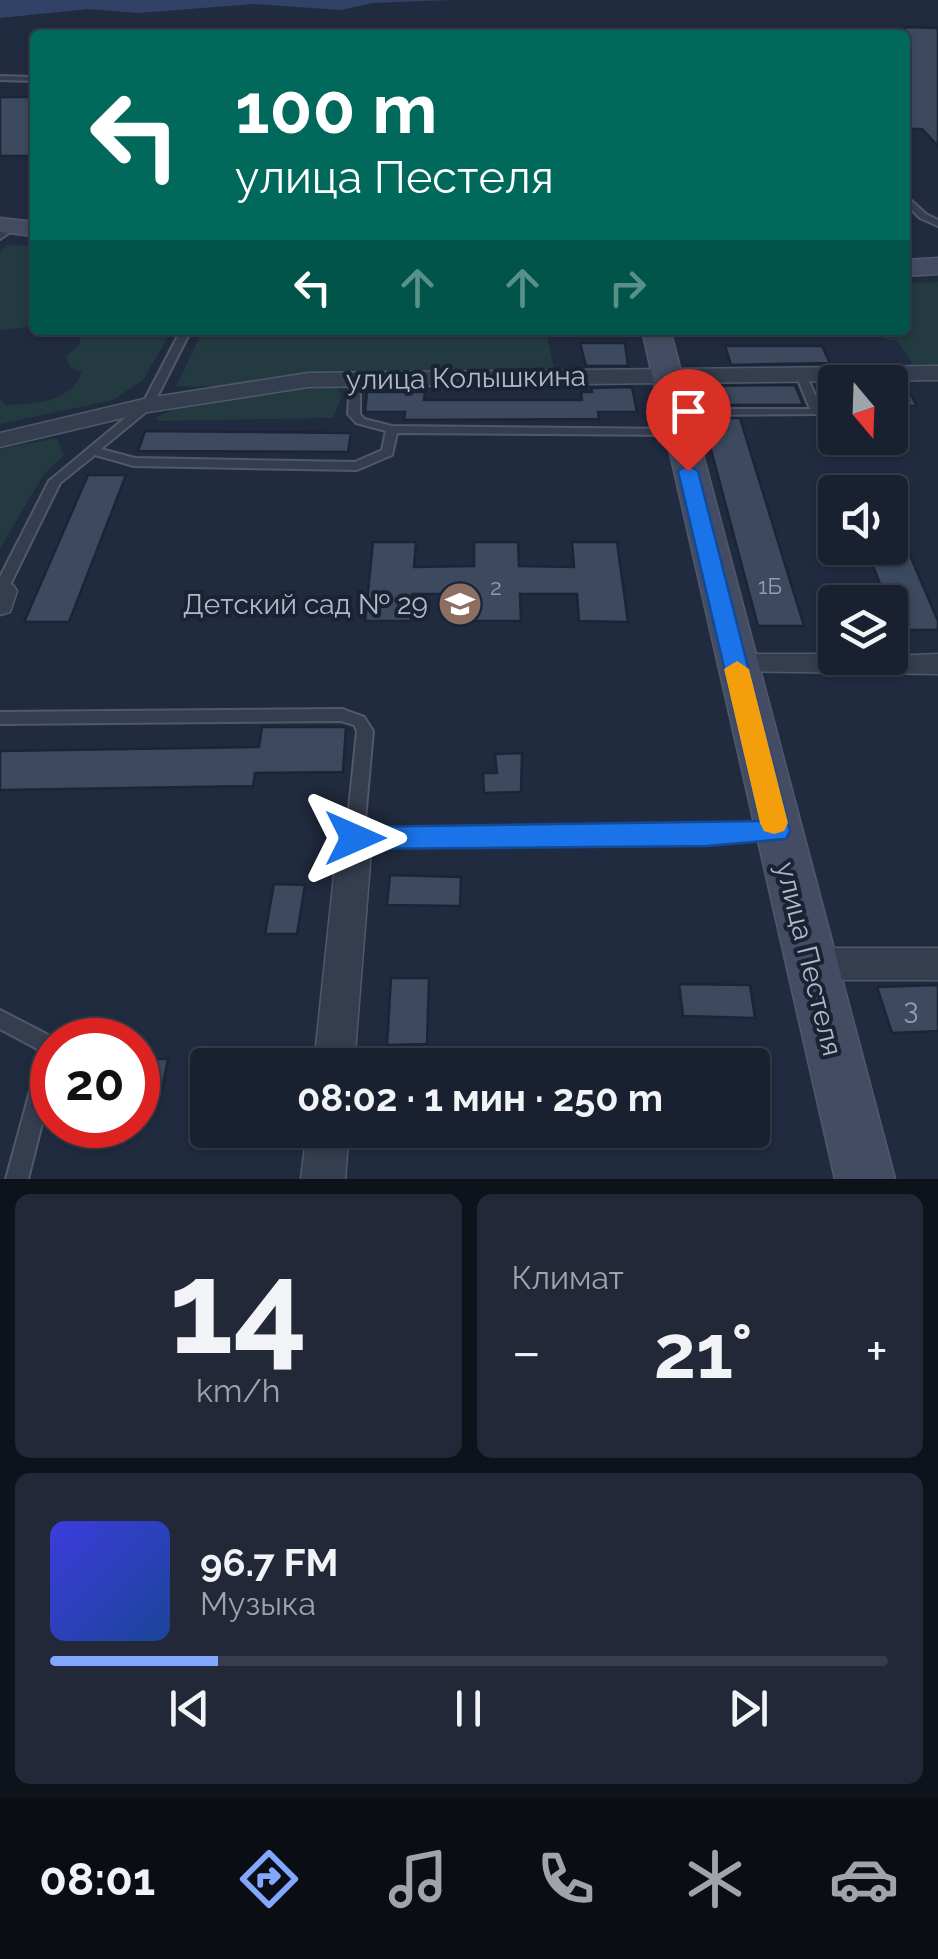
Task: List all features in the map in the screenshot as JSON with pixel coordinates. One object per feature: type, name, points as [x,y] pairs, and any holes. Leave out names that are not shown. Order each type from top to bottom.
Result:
[{"type":"street","points":[[910,268],[938,266]]},
{"type":"street","name":"улица Пестеля","points":[[657,335],[776,831],[865,1179]]},
{"type":"street","name":"улица Колышкина","points":[[0,440],[148,405],[308,380],[355,380],[672,406],[801,375],[938,373]]},
{"type":"street","points":[[735,664],[936,668]]},
{"type":"street","points":[[336,1048],[355,838]]},
{"type":"street","points":[[810,964],[938,964]]},
{"type":"street","points":[[323,1179],[326,1148]]},
{"type":"lane","points":[[0,78],[30,78]]},
{"type":"lane","points":[[910,203],[938,223]]},
{"type":"lane","points":[[1,596],[55,481],[148,405],[183,335]]},
{"type":"lane","points":[[355,380],[354,414],[360,421],[392,429],[672,406],[817,412],[801,375]]},
{"type":"lane","points":[[95,451],[134,462],[357,466],[388,452],[392,429]]},
{"type":"lane","points":[[0,718],[342,715],[359,721],[365,731],[355,838],[776,831]]},
{"type":"lane","points":[[0,1019],[52,1047],[17,1179]]},
{"type":"green space","points":[[7,245],[30,246],[30,327],[0,330],[0,252]]},
{"type":"green space","points":[[938,282],[938,368],[915,367],[897,341],[881,335],[910,335],[910,283]]},
{"type":"green space","points":[[80,335],[169,335],[143,380],[113,400],[0,424],[0,399],[6,405],[50,400],[76,383],[82,372],[70,367],[66,357],[80,344]]},
{"type":"green space","points":[[201,335],[641,336],[547,336],[554,368],[374,372],[176,386]]},
{"type":"green space","points":[[337,387],[342,396],[333,418],[156,418],[219,397]]},
{"type":"green space","points":[[57,438],[64,455],[43,475],[0,549],[0,449]]},
{"type":"water","points":[[0,0],[451,0],[373,3],[341,10],[254,4],[138,13],[88,9],[0,18]]},
{"type":"building","points":[[938,28],[938,146],[922,129],[910,129],[910,30],[905,30]]},
{"type":"building","points":[[0,97],[30,97],[30,156],[0,156]]},
{"type":"building","points":[[580,343],[625,343],[628,366],[586,366]]},
{"type":"building","points":[[725,346],[822,346],[830,363],[731,365]]},
{"type":"building","points":[[795,385],[803,405],[706,405],[701,386]]},
{"type":"building","points":[[632,387],[637,412],[598,412],[599,419],[404,420],[405,412],[365,412],[367,392],[425,392],[424,400],[582,400],[581,392],[592,392],[591,388]]},
{"type":"building","points":[[908,390],[917,406],[908,406]]},
{"type":"building","points":[[709,418],[740,418],[804,626],[758,626],[706,431],[713,431]]},
{"type":"building","points":[[145,431],[351,433],[348,452],[138,451]]},
{"type":"building","points":[[88,475],[126,475],[69,622],[24,622]]},
{"type":"building","points":[[373,542],[416,542],[414,567],[474,566],[474,542],[518,542],[519,566],[574,567],[572,542],[617,542],[628,622],[579,621],[577,594],[520,594],[521,621],[474,621],[474,594],[412,594],[411,621],[365,621]]},
{"type":"building","points":[[909,553],[938,621],[938,630],[908,630],[908,585],[880,585],[873,565],[908,565]]},
{"type":"building","points":[[262,727],[346,727],[343,772],[255,773],[253,786],[0,790],[0,751],[259,747]]},
{"type":"building","points":[[522,753],[521,792],[484,793],[483,773],[497,773],[495,754]]},
{"type":"building","points":[[390,875],[461,877],[460,906],[387,905]]},
{"type":"building","points":[[274,884],[305,885],[297,934],[265,934]]},
{"type":"building","points":[[391,978],[429,978],[427,1044],[387,1045]]},
{"type":"building","points":[[679,984],[750,985],[755,1018],[683,1016]]},
{"type":"building","points":[[938,985],[938,1031],[892,1033],[877,987]]},
{"type":"building","points":[[160,1059],[168,1059],[162,1090]]},
{"type":"slow traffic","points":[[737,669],[774,823]]},
{"type":"place","name":"Детский сад № 29","points":[[460,604]]},
{"type":"route","points":[[355,838],[776,831],[688,471]]}]
